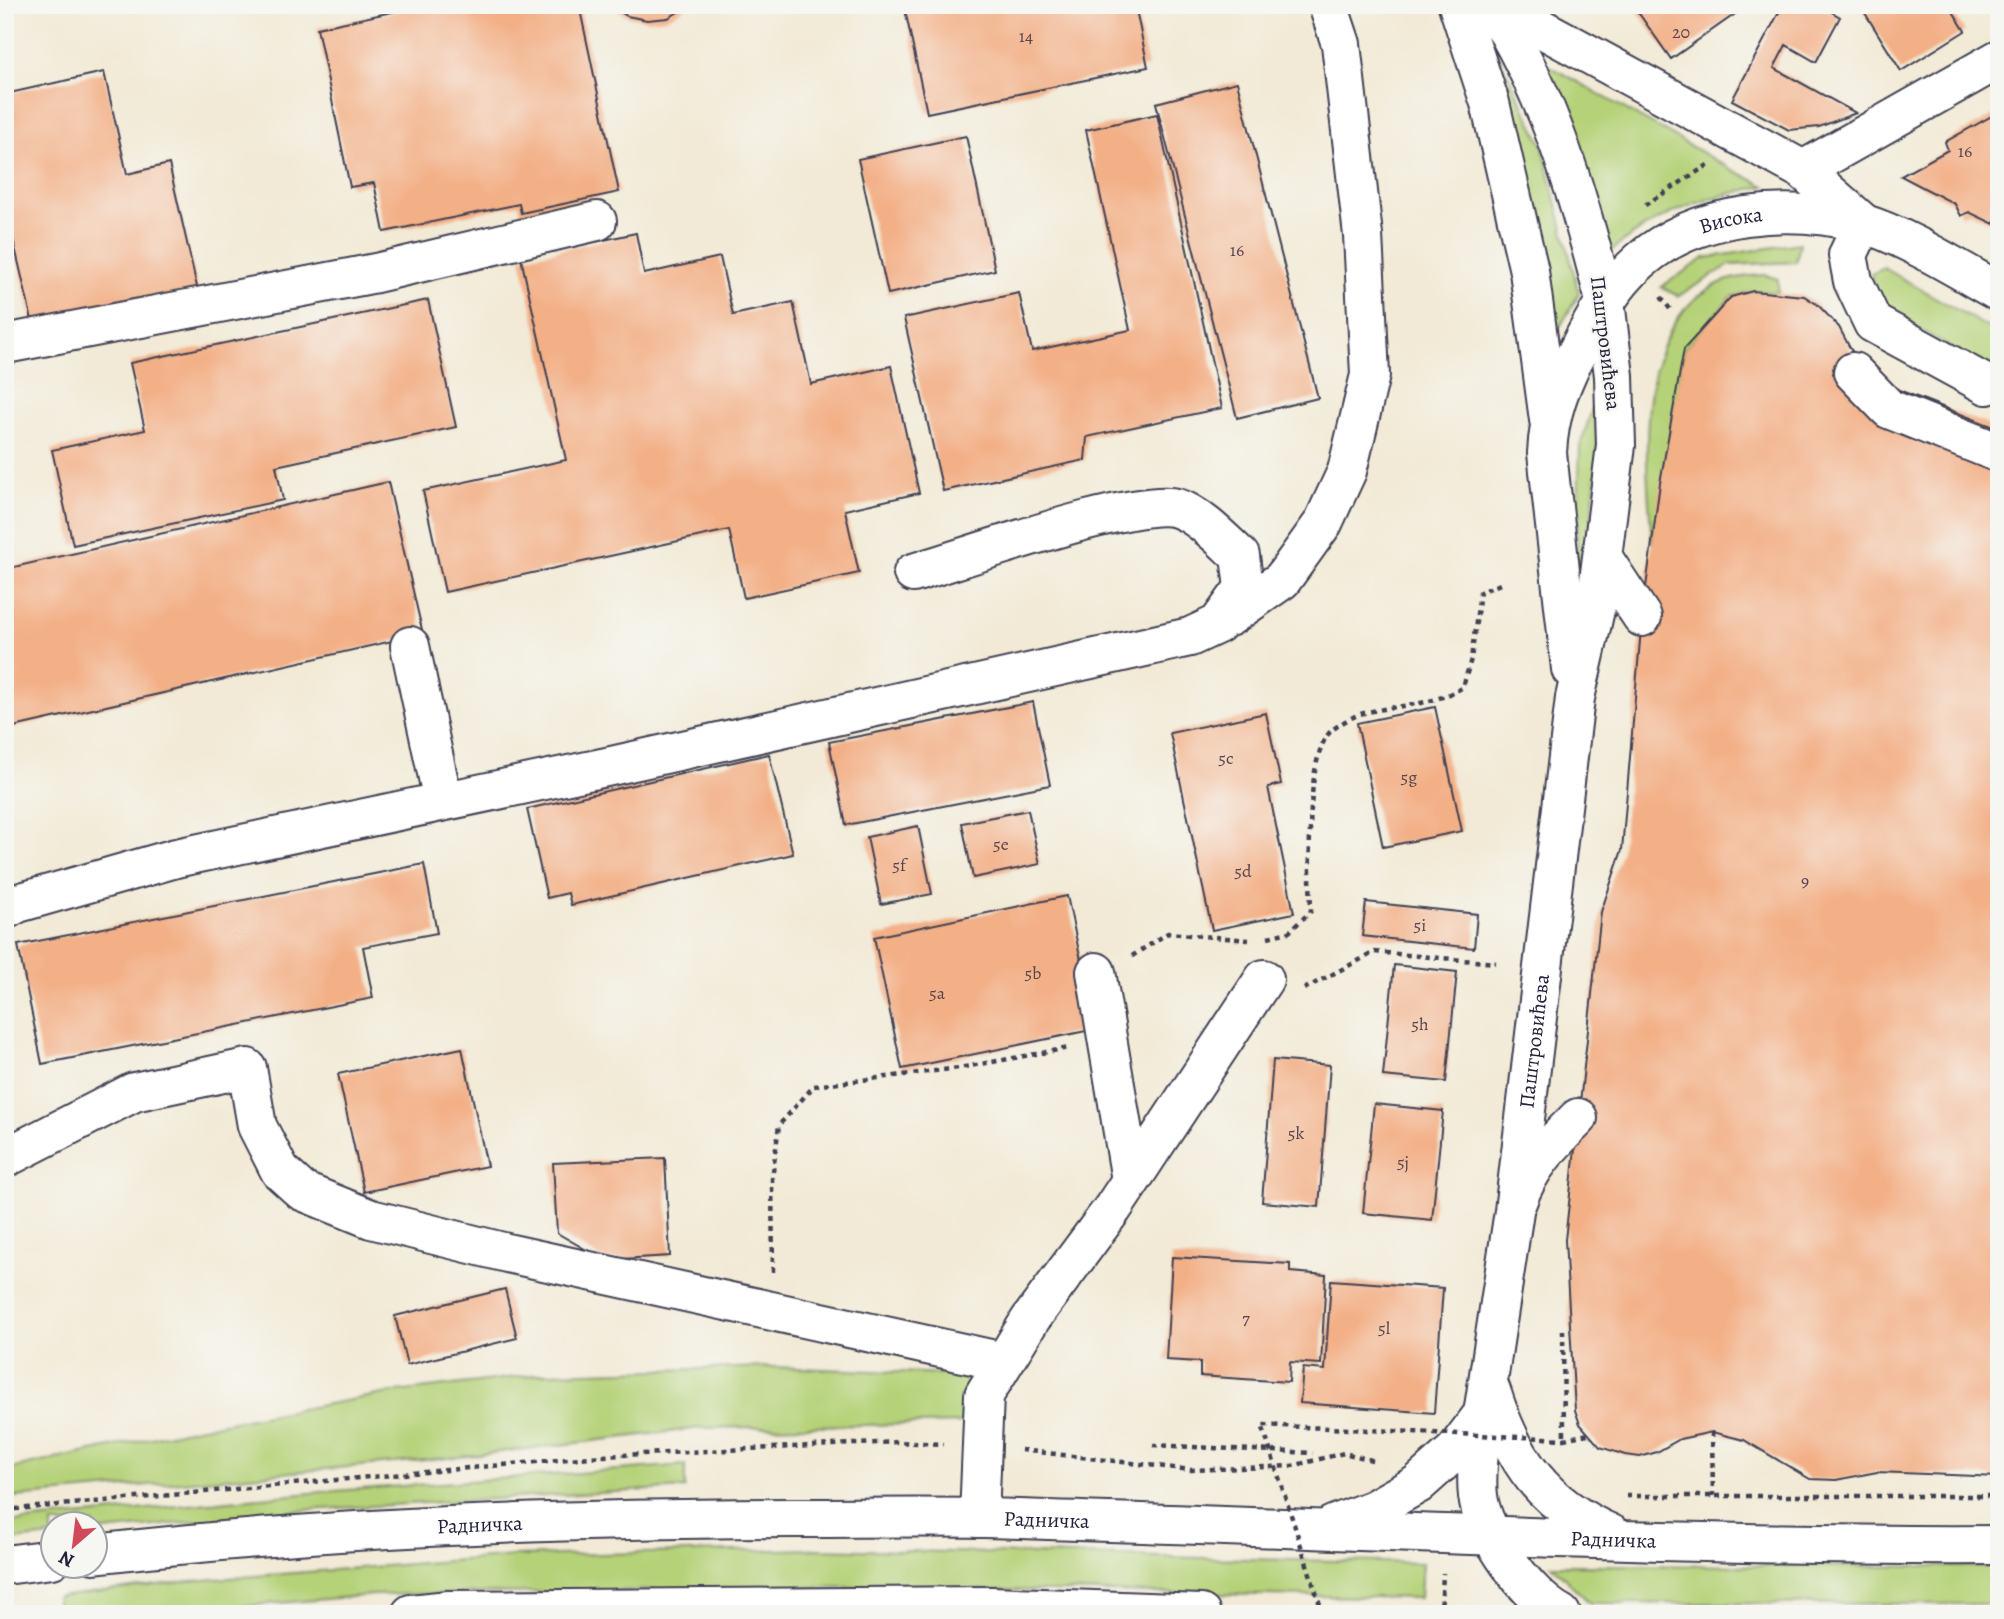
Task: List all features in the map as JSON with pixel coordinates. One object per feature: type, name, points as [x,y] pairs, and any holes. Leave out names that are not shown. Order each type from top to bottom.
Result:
[{"type":"main road","points":[[5,910],[18,903],[176,858],[1190,637],[1218,624],[1282,580],[1323,523],[1347,471],[1370,375],[1363,235],[1343,58],[1328,5]]},
{"type":"main road","name":"Паштровићева","points":[[1458,5],[1490,103],[1529,271],[1549,420],[1547,453],[1575,698]]},
{"type":"main road","name":"Паштровићева","points":[[1319,1530],[1374,1509],[1418,1484],[1455,1451],[1486,1398],[1514,1211],[1575,698],[1603,558],[1616,423],[1605,301],[1581,205],[1546,104],[1492,5]]},
{"type":"main road","points":[[1498,5],[1803,170],[1863,223],[1848,255],[1853,281],[1873,323],[1987,385]]},
{"type":"main road","points":[[1803,170],[1999,59]]},
{"type":"main road","name":"Висока","points":[[1549,420],[1576,355],[1605,301],[1638,263],[1667,241],[1697,228],[1736,219],[1788,213],[1863,223],[1999,292]]},
{"type":"main road","points":[[5,344],[376,273],[597,221]]},
{"type":"main road","points":[[1853,372],[1889,410],[1999,453]]},
{"type":"main road","points":[[913,573],[1131,508],[1177,508],[1213,531],[1240,556],[1244,588],[1218,624]]},
{"type":"main road","points":[[1603,558],[1642,617]]},
{"type":"main road","points":[[410,646],[443,801]]},
{"type":"main road","points":[[1096,972],[1131,1180]]},
{"type":"main road","points":[[979,1518],[984,1395],[1030,1320],[1131,1180],[1280,987]]},
{"type":"main road","points":[[5,1158],[134,1092],[247,1068],[257,1126],[280,1171],[302,1191],[371,1219],[507,1253],[1004,1362]]},
{"type":"main road","points":[[1514,1211],[1530,1172],[1544,1151],[1578,1118]]},
{"type":"main road","points":[[1486,1398],[1478,1495],[1491,1534],[1522,1580],[1548,1607],[1561,1614]]},
{"type":"main road","name":"Паштровићева","points":[[1486,1398],[1508,1440],[1547,1496],[1584,1522],[1623,1540]]},
{"type":"main road","name":"Радничка","points":[[108,1552],[187,1544],[497,1522],[979,1518],[1623,1540],[1999,1545]]},
{"type":"main road","points":[[5,1565],[38,1561]]},
{"type":"main road","points":[[411,1614],[991,1606],[1200,1614]]},
{"type":"path","points":[[1636,211],[1716,160]]},
{"type":"path","points":[[1656,290],[1673,313]]},
{"type":"path","points":[[1265,938],[1289,932],[1311,911],[1309,853],[1314,773],[1330,732],[1361,713],[1442,700],[1463,687],[1471,659],[1480,592],[1503,583]]},
{"type":"path","points":[[1096,972],[1139,954],[1168,933],[1253,941]]},
{"type":"path","points":[[1280,987],[1313,982],[1375,952],[1496,962]]},
{"type":"path","points":[[770,1311],[775,1252],[772,1179],[779,1125],[814,1086],[971,1066],[1073,1047]]},
{"type":"path","points":[[1563,1330],[1564,1438]]},
{"type":"path","points":[[1323,1614],[1262,1425],[1564,1438],[1588,1434]]},
{"type":"path","points":[[1712,1432],[1713,1496]]},
{"type":"path","points":[[5,1510],[602,1456],[897,1443],[982,1445],[1191,1469],[1292,1466],[1344,1453],[1382,1463]]},
{"type":"path","points":[[1153,1445],[1313,1453]]},
{"type":"path","points":[[1624,1496],[1999,1496]]},
{"type":"green space","points":[[1474,5],[1542,144],[1579,294],[1554,337]]},
{"type":"green space","points":[[1539,60],[1765,186],[1681,209],[1643,228],[1606,255]]},
{"type":"green space","points":[[1800,243],[1796,262],[1730,265],[1678,296],[1661,287],[1705,258]]},
{"type":"green space","points":[[1884,268],[1999,334],[1999,376],[1875,303],[1871,274]]},
{"type":"green space","points":[[1765,275],[1778,279],[1778,292],[1753,291],[1731,297],[1684,349],[1652,544],[1647,475],[1650,400],[1657,364],[1670,331],[1690,304],[1718,284],[1736,278]]},
{"type":"green space","points":[[1594,403],[1598,454],[1578,646],[1576,571],[1580,447]]},
{"type":"green space","points":[[772,1367],[972,1375],[970,1423],[701,1428],[459,1457],[5,1498],[5,1470],[197,1428],[389,1393],[548,1373]]},
{"type":"green space","points":[[685,1465],[685,1488],[305,1510],[108,1531],[108,1513],[321,1492]]},
{"type":"green space","points":[[38,1520],[38,1537],[5,1541],[5,1523]]},
{"type":"green space","points":[[817,1549],[1422,1563],[1420,1598],[846,1587],[373,1595],[151,1614],[60,1614],[56,1597],[190,1581],[515,1556]]},
{"type":"green space","points":[[1551,1565],[1999,1567],[1999,1604],[1590,1603]]},
{"type":"building","points":[[425,5],[579,5],[619,192],[521,213],[519,204],[384,232],[374,183],[350,187],[317,28]]},
{"type":"building","points":[[609,5],[690,5],[668,18],[647,20],[627,16]]},
{"type":"building","points":[[904,5],[1135,5],[1148,67],[927,113]]},
{"type":"building","points":[[1633,5],[1748,5],[1671,59]]},
{"type":"building","points":[[1783,5],[1819,5],[1840,17],[1816,62],[1786,45],[1774,68],[1856,113],[1819,127],[1789,130],[1732,100]]},
{"type":"building","points":[[1860,5],[1949,5],[1965,31],[1901,71]]},
{"type":"building","points":[[104,72],[127,174],[169,164],[200,300],[36,337],[5,205],[5,94]]},
{"type":"building","points":[[1237,82],[1318,398],[1237,418],[1156,103]]},
{"type":"building","points":[[1999,112],[1999,214],[1994,224],[1969,212],[1961,216],[1955,204],[1901,176],[1948,150],[1945,142]]},
{"type":"building","points":[[1157,114],[1222,408],[1087,437],[1085,460],[943,491],[904,318],[1019,293],[1032,351],[1130,330],[1086,130]]},
{"type":"building","points":[[966,136],[995,270],[888,294],[858,159]]},
{"type":"building","points":[[636,233],[644,274],[720,257],[733,315],[793,302],[811,384],[891,366],[919,493],[845,510],[859,573],[744,598],[729,530],[445,592],[423,491],[566,460],[521,258]]},
{"type":"building","points":[[1753,291],[1804,296],[1818,305],[1839,327],[1851,350],[1886,385],[1999,429],[1999,1477],[1877,1472],[1836,1480],[1810,1479],[1744,1440],[1712,1432],[1680,1439],[1657,1452],[1640,1457],[1625,1455],[1600,1447],[1580,1424],[1575,1410],[1565,1240],[1601,912],[1622,850],[1642,617],[1660,483],[1684,349],[1731,297]]},
{"type":"building","points":[[428,300],[456,427],[276,466],[283,500],[73,545],[52,450],[145,430],[130,363]]},
{"type":"building","points":[[388,482],[423,634],[5,729],[5,569]]},
{"type":"building","points":[[1033,702],[1050,785],[846,825],[829,742]]},
{"type":"building","points":[[1435,707],[1462,831],[1383,847],[1357,723]]},
{"type":"building","points":[[1266,713],[1281,784],[1268,787],[1294,913],[1212,930],[1170,733]]},
{"type":"building","points":[[769,754],[793,854],[571,905],[568,893],[547,898],[527,809]]},
{"type":"building","points":[[1028,810],[1040,864],[973,878],[962,823]]},
{"type":"building","points":[[918,826],[932,894],[881,904],[867,837]]},
{"type":"building","points":[[424,864],[437,933],[363,947],[373,998],[42,1064],[18,945]]},
{"type":"building","points":[[1067,896],[1096,1029],[902,1069],[874,937]]},
{"type":"building","points":[[1366,902],[1477,914],[1474,948],[1362,936]]},
{"type":"building","points":[[1394,965],[1457,972],[1446,1082],[1383,1076]]},
{"type":"building","points":[[462,1048],[487,1166],[364,1192],[338,1074]]},
{"type":"building","points":[[1273,1060],[1330,1065],[1319,1207],[1262,1202]]},
{"type":"building","points":[[1374,1104],[1443,1111],[1432,1220],[1363,1213]]},
{"type":"building","points":[[665,1158],[670,1256],[604,1260],[557,1233],[553,1163]]},
{"type":"building","points":[[1172,1257],[1290,1264],[1290,1272],[1326,1275],[1321,1364],[1290,1362],[1289,1382],[1200,1376],[1200,1362],[1166,1360]]},
{"type":"building","points":[[1331,1280],[1443,1288],[1434,1413],[1300,1403],[1303,1368],[1325,1370]]},
{"type":"building","points":[[505,1289],[517,1338],[407,1365],[395,1316]]}]
